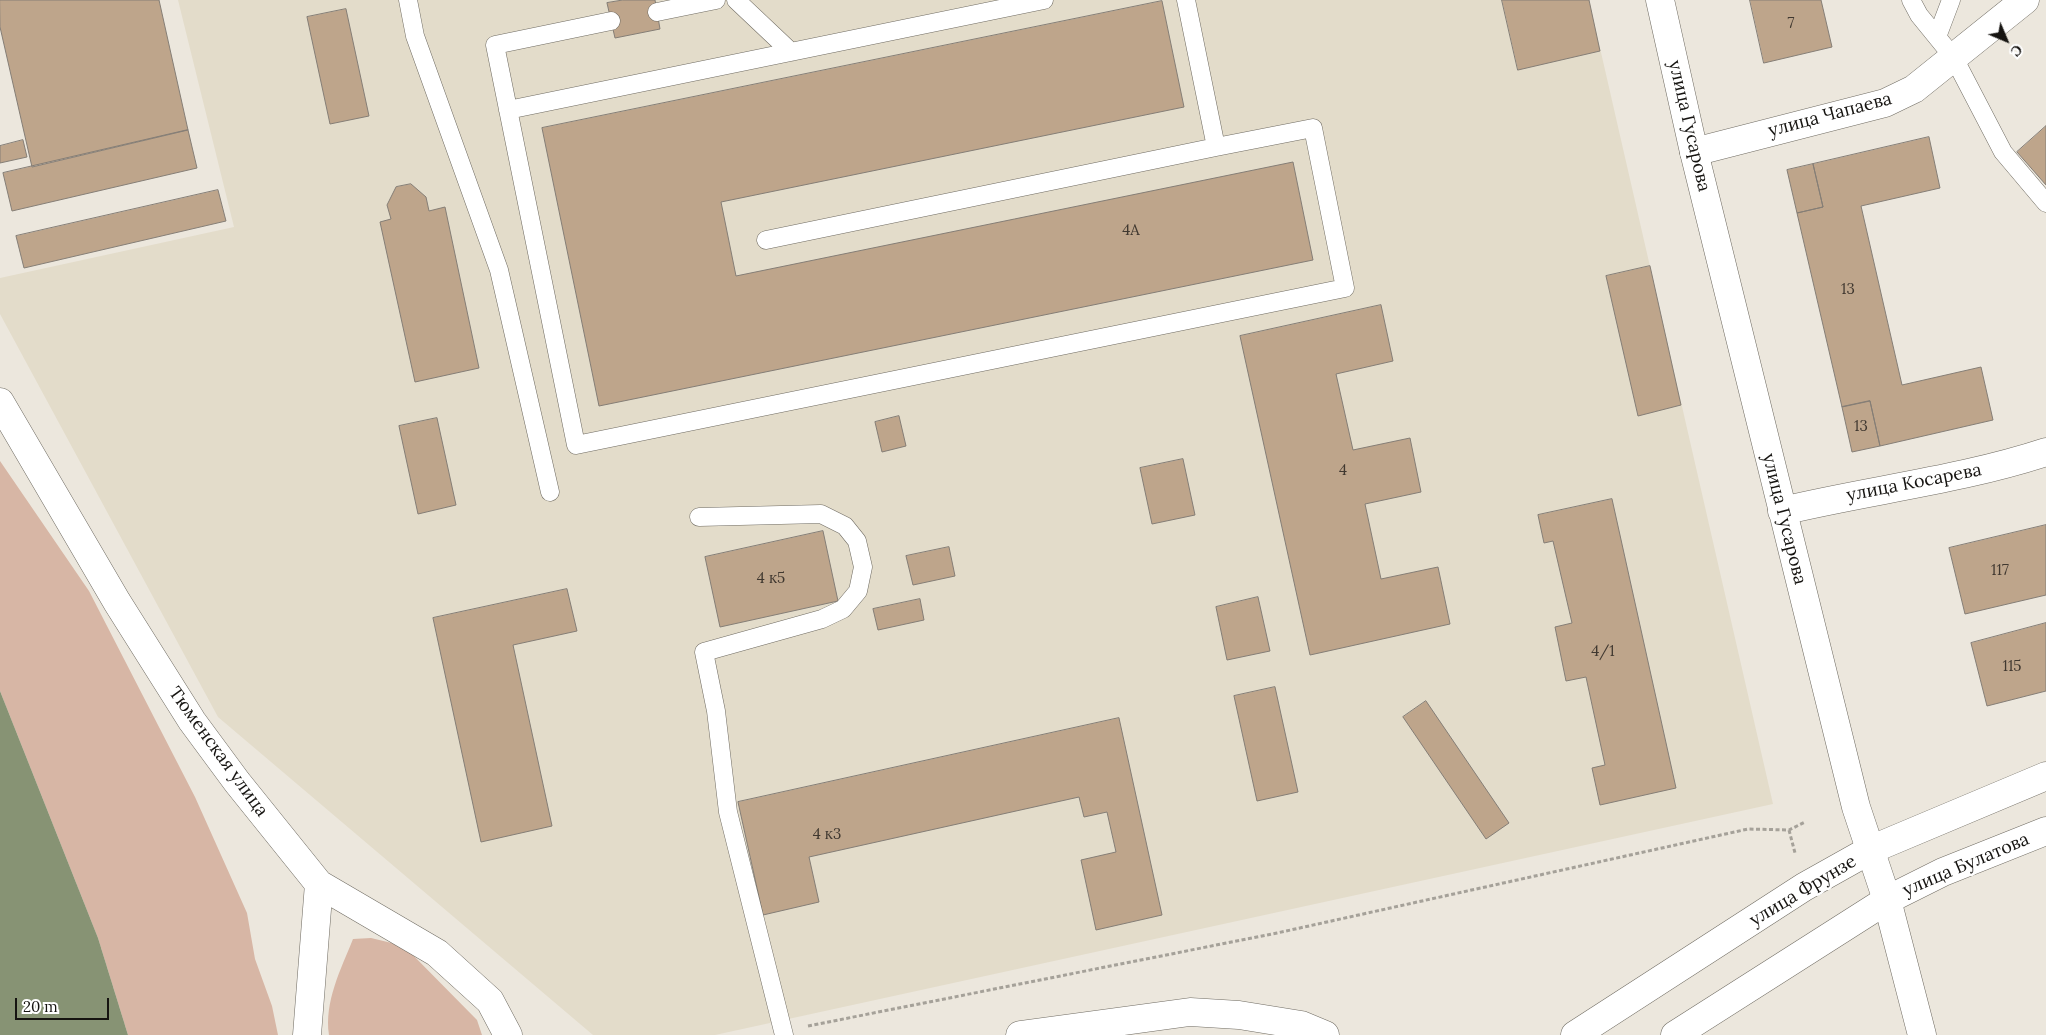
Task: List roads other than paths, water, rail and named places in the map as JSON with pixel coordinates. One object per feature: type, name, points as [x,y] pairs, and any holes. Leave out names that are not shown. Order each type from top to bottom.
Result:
[{"type":"main road","name":"улица Гусарова","points":[[1660,0],[1694,152],[1856,807],[1887,900],[1922,1035]]},
{"type":"main road","name":"улица Чапаева","points":[[1694,152],[1885,103],[1914,88],[2025,0]]},
{"type":"main road","name":"Тюменская улица","points":[[0,402],[117,602],[192,721],[237,782],[319,884],[437,953],[490,1001],[508,1035]]},
{"type":"main road","name":"улица Косарева","points":[[1782,511],[1836,498],[2007,464],[2046,452]]},
{"type":"main road","name":"улица Фрунзе","points":[[1575,1035],[1804,887],[1870,850],[2046,776]]},
{"type":"main road","name":"улица Булатова","points":[[1887,900],[1943,872],[2046,831]]},
{"type":"main road","points":[[307,1035],[319,884]]},
{"type":"main road","points":[[1675,1035],[1887,900]]},
{"type":"main road","points":[[1020,1035],[1190,1012],[1239,1015],[1301,1025],[1325,1035]]},
{"type":"main road","points":[[1239,1015],[1272,1035]]},
{"type":"lane","points":[[408,0],[415,36],[499,270],[550,492]]},
{"type":"lane","points":[[657,12],[716,0]]},
{"type":"lane","points":[[736,0],[791,52]]},
{"type":"lane","points":[[508,110],[791,52],[975,7],[1044,0]]},
{"type":"lane","points":[[1186,0],[1216,147]]},
{"type":"lane","points":[[1911,0],[1919,14],[1954,58],[2003,152],[2046,203]]},
{"type":"lane","points":[[1937,37],[1951,0]]},
{"type":"lane","points":[[611,21],[495,45],[576,446],[1345,288],[1312,128],[766,240]]},
{"type":"lane","points":[[699,518],[821,514],[845,526],[857,541],[863,567],[858,590],[843,609],[822,619],[704,652],[716,711],[728,812],[784,1033]]}]
